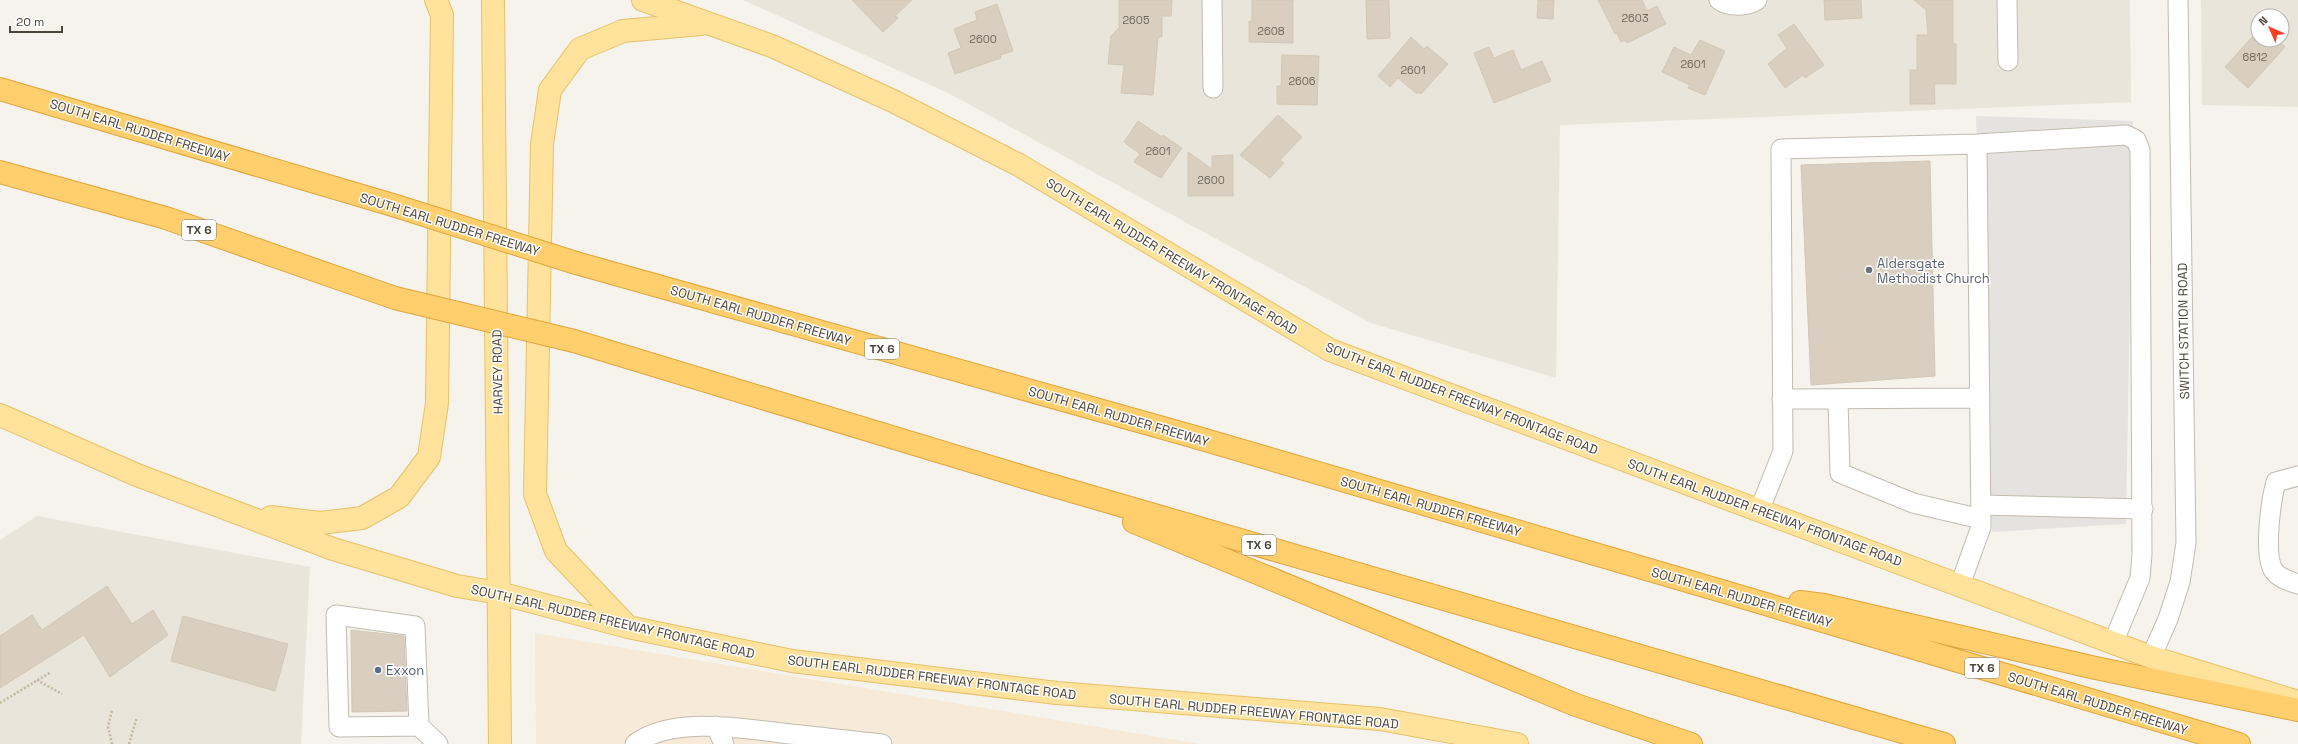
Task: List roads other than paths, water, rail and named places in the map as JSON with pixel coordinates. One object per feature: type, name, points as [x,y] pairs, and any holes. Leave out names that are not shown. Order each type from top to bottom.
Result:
[{"type":"highway","name":"SOUTH EARL RUDDER FREEWAY","points":[[3,89],[396,206],[576,263],[1180,433],[2239,744]]},
{"type":"highway","name":"TX 6","points":[[0,172],[166,218],[395,298],[574,341],[1037,481],[1944,744]]},
{"type":"highway","points":[[1037,481],[1576,705],[1691,744]]},
{"type":"highway","points":[[1725,592],[1824,605],[2091,667],[2298,710]]},
{"type":"main road","points":[[236,513],[320,523],[362,518],[399,497],[429,457],[437,403],[442,15],[436,0]]},
{"type":"main road","name":"HARVEY ROAD","points":[[493,0],[500,744]]},
{"type":"main road","name":"SOUTH EARL RUDDER FREEWAY FRONTAGE ROAD","points":[[643,0],[779,49],[893,101],[1019,165],[1330,350],[1478,407],[1760,510],[2151,657],[2298,702]]},
{"type":"main road","points":[[628,627],[556,551],[535,494],[542,144],[550,90],[580,50],[623,31],[708,23]]},
{"type":"main road","name":"SOUTH EARL RUDDER FREEWAY FRONTAGE ROAD","points":[[0,415],[137,475],[333,549],[457,586],[499,593],[628,627],[792,661],[1057,694],[1380,719],[1510,744]]},
{"type":"street","points":[[1212,0],[1213,88]]},
{"type":"street","points":[[1719,0],[1724,4],[1742,5],[1757,0]]},
{"type":"street","points":[[2007,0],[2008,61]]},
{"type":"street","name":"SWITCH STATION ROAD","points":[[2151,657],[2168,618],[2180,582],[2186,543],[2178,0]]},
{"type":"street","points":[[1760,510],[1783,451],[1781,149],[1977,144],[2126,135],[2136,140],[2140,150],[2143,509],[2140,578],[2113,643]]},
{"type":"street","points":[[1960,585],[1981,527],[1977,144]]},
{"type":"street","points":[[1782,399],[1980,398]]},
{"type":"street","points":[[1838,399],[1840,473],[1913,503],[1981,512],[2143,509]]},
{"type":"street","points":[[2298,476],[2276,482],[2272,494],[2268,554],[2273,570],[2282,579],[2298,584]]},
{"type":"street","points":[[419,726],[415,626],[336,615],[339,727],[419,726],[438,744]]},
{"type":"street","points":[[635,744],[665,730],[699,726],[716,726],[876,744]]},
{"type":"street","points":[[716,726],[724,744]]},
{"type":"place","name":"Aldersgate Methodist Church","points":[[1869,270]]},
{"type":"place","name":"Exxon","points":[[378,670]]}]
